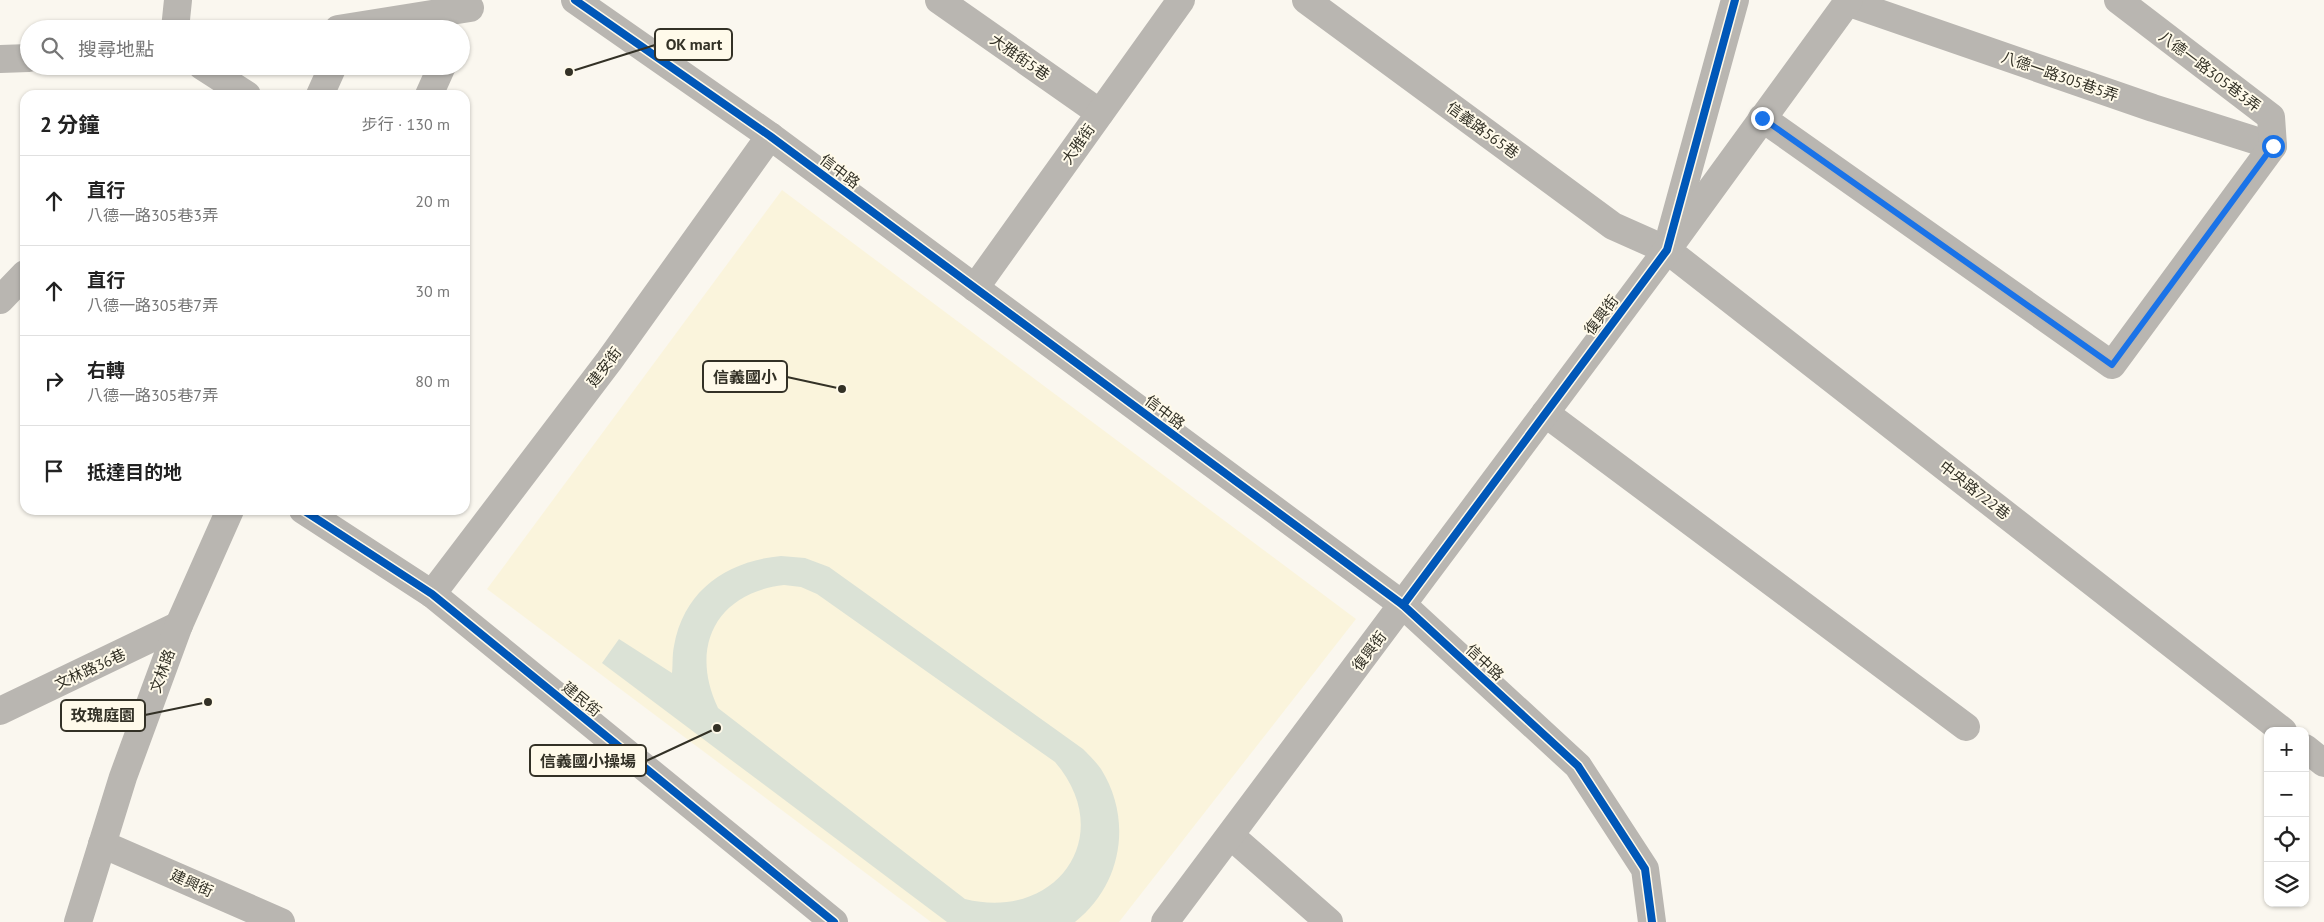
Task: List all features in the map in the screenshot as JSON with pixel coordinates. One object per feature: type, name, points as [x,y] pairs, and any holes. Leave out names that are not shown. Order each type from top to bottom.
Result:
[{"type":"street","points":[[176,20],[178,0]]},
{"type":"street","name":"信中路","points":[[575,0],[770,136],[1403,605],[1578,766],[1645,869],[1652,922]]},
{"type":"street","name":"大雅街5巷","points":[[940,0],[1100,113]]},
{"type":"street","name":"大雅街","points":[[975,288],[1181,0]]},
{"type":"street","name":"信義路565巷","points":[[1306,0],[1613,226],[1667,250]]},
{"type":"street","name":"復興街","points":[[1166,922],[1667,250],[1735,0]]},
{"type":"street","name":"八德一路305巷3弄","points":[[2118,0],[2271,117],[2273,146]]},
{"type":"street","points":[[1667,250],[1848,1]]},
{"type":"street","name":"八德一路305巷5弄","points":[[1848,1],[2153,108],[2273,146]]},
{"type":"street","points":[[408,20],[469,12]]},
{"type":"street","points":[[0,60],[20,59]]},
{"type":"street","points":[[216,75],[239,90]]},
{"type":"street","points":[[322,90],[329,75]]},
{"type":"street","points":[[431,90],[438,75]]},
{"type":"street","points":[[1762,118],[2112,365],[2273,146]]},
{"type":"street","name":"建安街","points":[[432,594],[609,361],[770,136]]},
{"type":"street","name":"中央路722巷","points":[[1667,250],[2278,727]]},
{"type":"street","points":[[0,300],[20,279]]},
{"type":"street","points":[[1545,413],[1966,727]]},
{"type":"street","name":"文林路","points":[[78,922],[122,776],[178,626],[228,515]]},
{"type":"street","name":"建民街","points":[[310,515],[432,594],[834,922]]},
{"type":"street","name":"文林路36巷","points":[[0,711],[100,665],[178,626]]},
{"type":"street","points":[[2309,751],[2324,763]]},
{"type":"street","points":[[1231,836],[1329,922]]},
{"type":"street","name":"建興街","points":[[102,844],[281,922]]},
{"type":"shaded area","points":[[782,190],[1356,619],[1119,922],[931,922],[487,589]]},
{"type":"shaded area","points":[[781,556],[805,558],[829,567],[1083,749],[1095,761],[1111,789],[1117,809],[1118,851],[1112,871],[1103,890],[1091,907],[1075,922],[947,922],[602,663],[619,639],[672,673],[673,649],[679,626],[687,609],[698,594],[726,572],[743,564]],"holes":[[[784,585],[801,587],[817,594],[1055,762],[1073,790],[1080,817],[1078,843],[1068,866],[1051,885],[1027,898],[998,903],[965,899],[718,708],[710,686],[707,664],[708,644],[715,627],[726,611],[741,599],[760,590]]]},
{"type":"cycle path","points":[[575,0],[770,136],[1403,605],[1578,766],[1645,869],[1652,922]]},
{"type":"cycle path","points":[[1403,605],[1667,250],[1735,0]]},
{"type":"cycle path","points":[[311,515],[432,594],[834,922]]},
{"type":"place","name":"OK mart","points":[[569,72]]},
{"type":"place","name":"信義國小","points":[[842,389]]},
{"type":"place","name":"玫瑰庭園","points":[[208,702]]},
{"type":"place","name":"信義國小操場","points":[[717,728]]},
{"type":"route","points":[[1762,118],[2112,365],[2273,146]]}]
